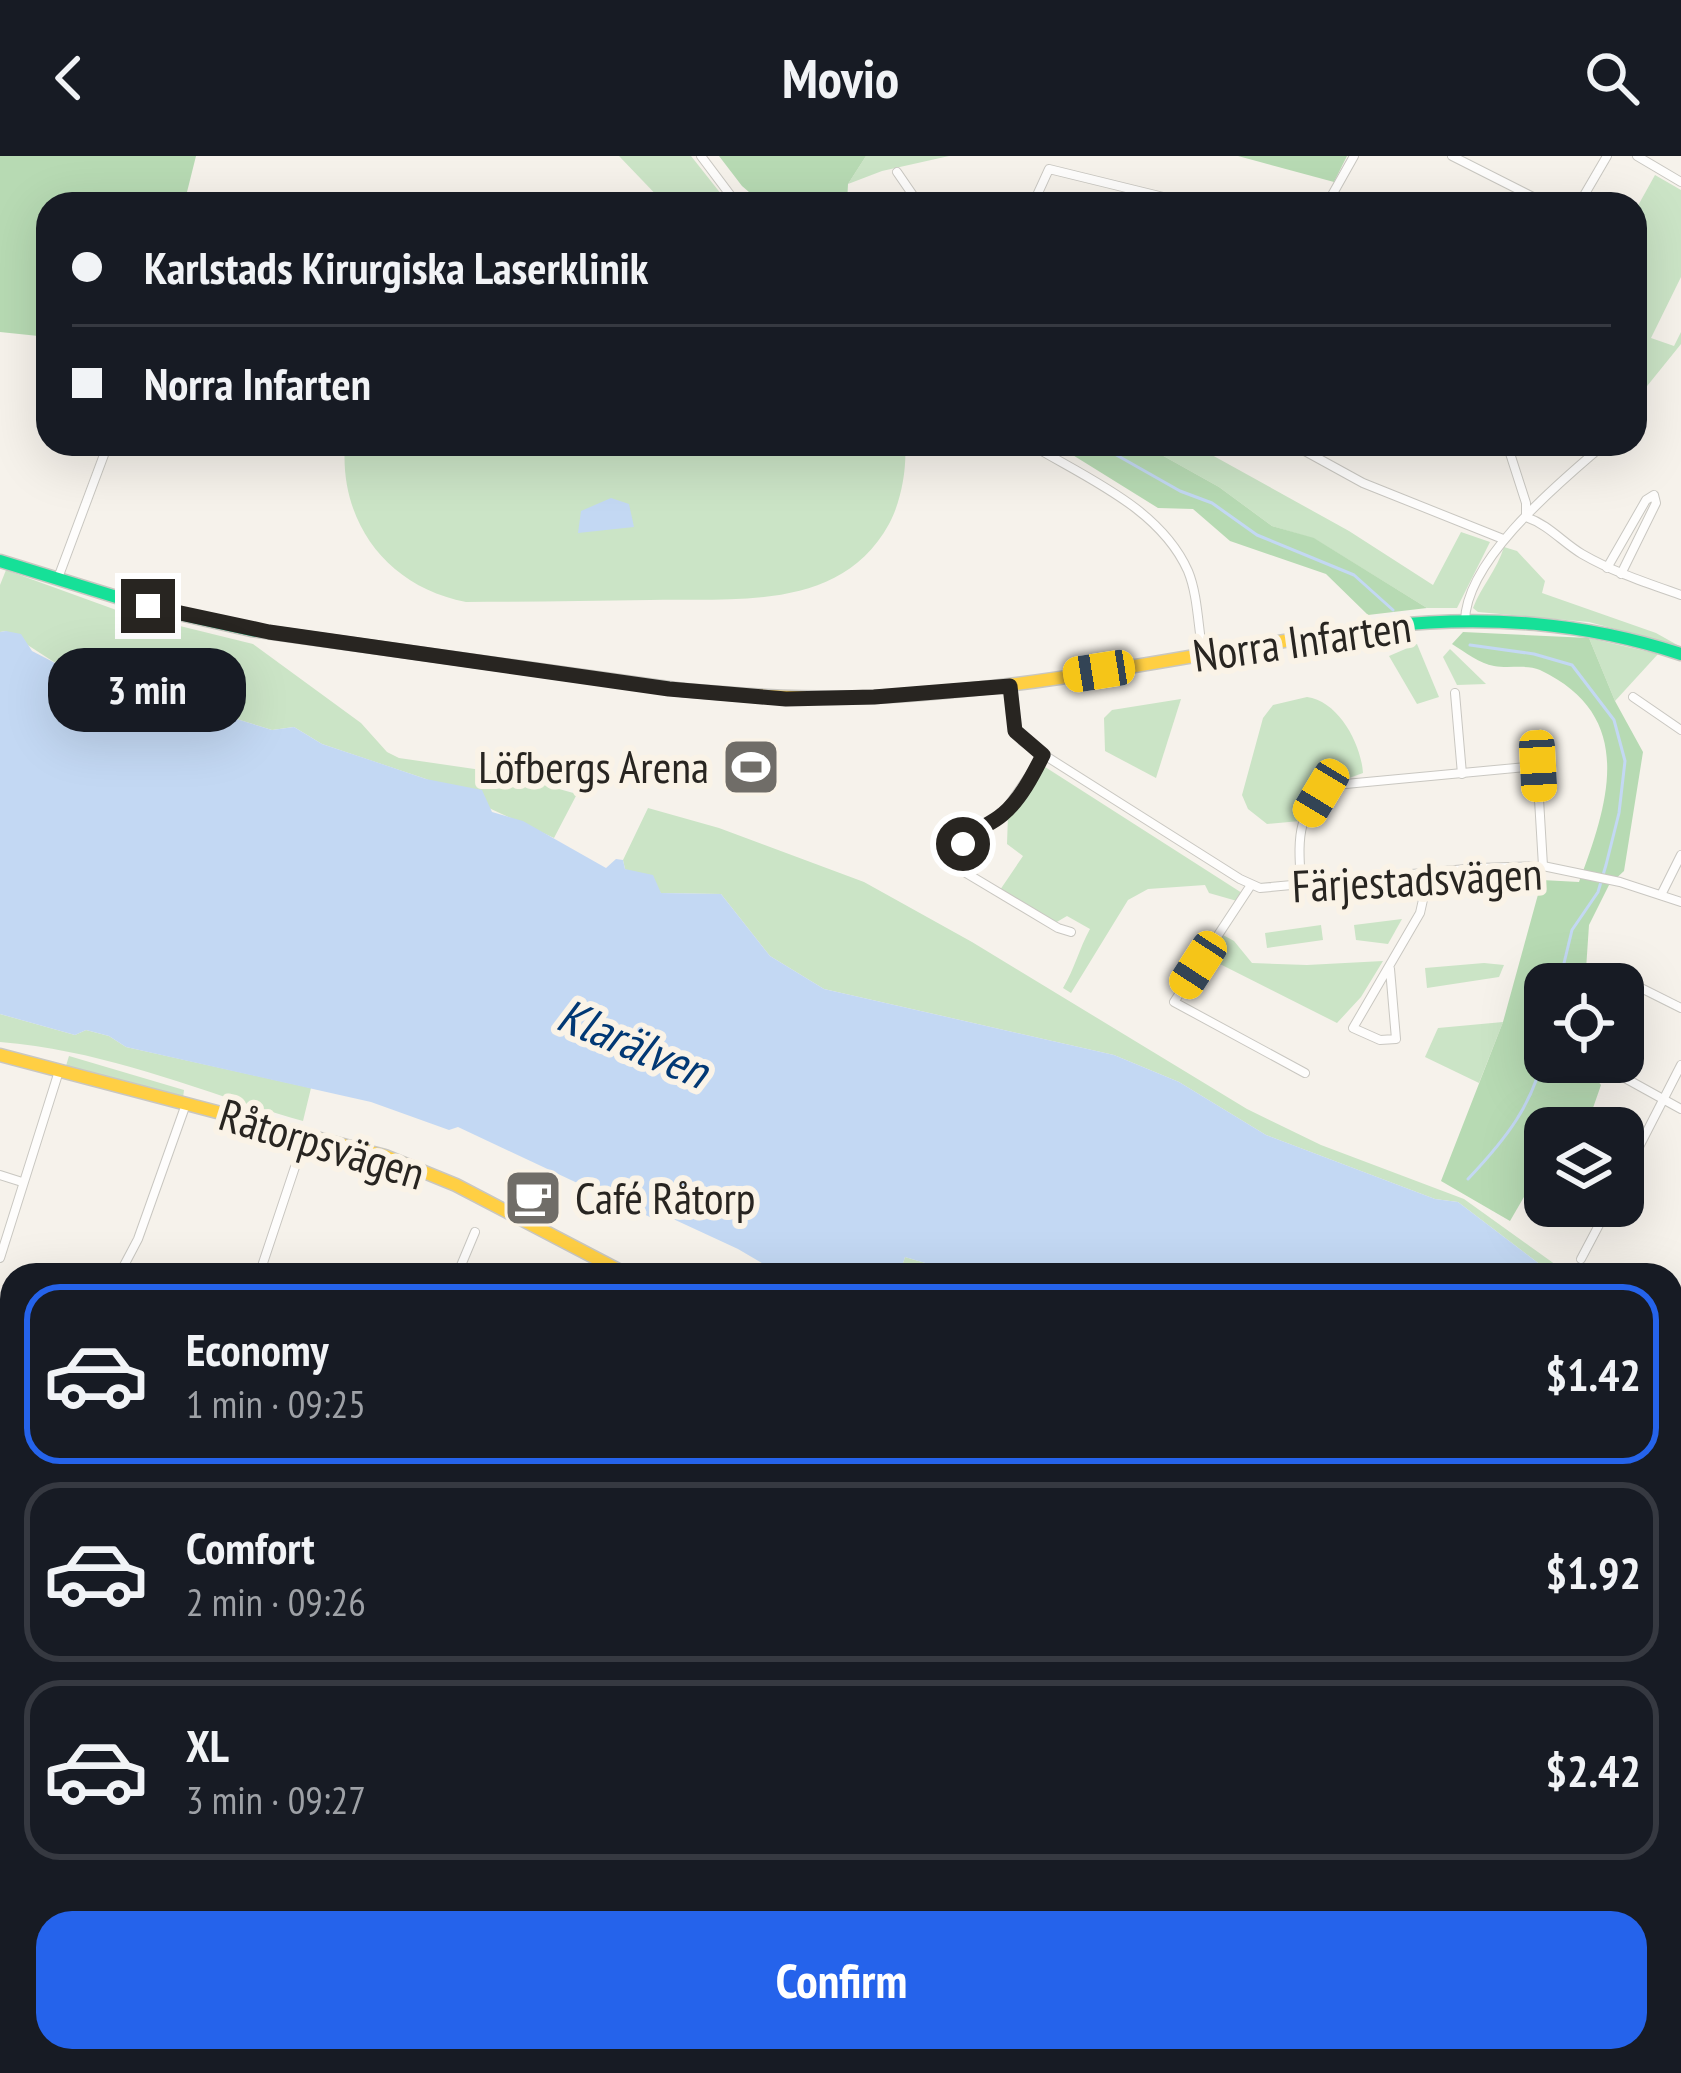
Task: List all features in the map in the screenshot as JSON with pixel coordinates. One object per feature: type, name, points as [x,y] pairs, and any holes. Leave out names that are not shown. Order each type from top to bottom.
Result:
[{"type":"main road","name":"Norra Infarten","points":[[0,561],[176,614],[640,686],[786,699],[1010,686],[1357,628],[1465,622],[1568,624],[1681,654]]},
{"type":"main road","name":"Råtorpsvägen","points":[[0,1055],[385,1156],[436,1176],[605,1263]]},
{"type":"street","points":[[701,156],[728,192]]},
{"type":"street","points":[[1334,192],[1354,156]]},
{"type":"street","points":[[1452,156],[1523,192]]},
{"type":"street","points":[[1586,192],[1607,156]]},
{"type":"street","points":[[1637,156],[1681,182]]},
{"type":"street","points":[[1038,192],[1048,169],[1143,192]]},
{"type":"street","points":[[897,172],[911,192]]},
{"type":"street","points":[[58,578],[103,456]]},
{"type":"street","points":[[1050,456],[1138,509],[1170,539],[1190,575],[1203,654]]},
{"type":"street","points":[[1314,456],[1363,483],[1503,538]]},
{"type":"street","points":[[1512,456],[1526,517]]},
{"type":"street","points":[[1465,622],[1469,599],[1503,538],[1591,456]]},
{"type":"street","points":[[1607,568],[1646,500],[1654,495],[1656,503],[1621,574]]},
{"type":"street","points":[[1526,517],[1544,524],[1574,550],[1607,568],[1681,595]]},
{"type":"street","name":"Färjestadsvägen","points":[[1010,686],[1015,731],[1043,755],[1251,885],[1267,889],[1543,866],[1620,882],[1681,902]]},
{"type":"street","points":[[1455,693],[1462,774]]},
{"type":"street","points":[[1633,698],[1681,730]]},
{"type":"street","points":[[1043,755],[1002,815],[976,828],[946,861],[1071,932]]},
{"type":"street","points":[[1301,886],[1297,841],[1321,793],[1335,785],[1538,766],[1543,866]]},
{"type":"street","points":[[1661,895],[1681,855]]},
{"type":"street","points":[[1390,969],[1396,1039],[1380,1040],[1353,1028],[1420,913],[1429,873]]},
{"type":"street","points":[[1251,885],[1174,1002],[1305,1073]]},
{"type":"street","points":[[1644,989],[1681,1007]]},
{"type":"street","points":[[1644,1138],[1681,1065]]},
{"type":"street","points":[[0,1258],[59,1071]]},
{"type":"street","points":[[1634,1083],[1681,1108]]},
{"type":"street","points":[[125,1263],[186,1103]]},
{"type":"street","points":[[263,1263],[306,1133]]},
{"type":"street","points":[[0,1175],[22,1182]]},
{"type":"street","points":[[1581,1259],[1598,1227]]},
{"type":"street","points":[[462,1263],[476,1232]]},
{"type":"green space","points":[[0,156],[196,156],[187,192],[36,192],[36,336],[0,332]]},
{"type":"green space","points":[[619,156],[691,156],[720,192],[654,192]]},
{"type":"green space","points":[[719,156],[866,156],[848,192],[749,192]]},
{"type":"green space","points":[[866,156],[949,156],[848,184]]},
{"type":"green space","points":[[1238,156],[1347,156],[1334,182]]},
{"type":"green space","points":[[1655,175],[1681,190],[1681,277],[1651,338],[1674,346],[1681,332],[1681,344],[1647,386],[1647,192]]},
{"type":"green space","points":[[345,456],[905,456],[900,496],[889,524],[868,552],[843,573],[783,594],[716,600],[466,602],[438,594],[413,582],[374,547],[350,500]]},
{"type":"green space","points":[[1074,456],[1163,456],[1219,487],[1272,526],[1314,538],[1427,608],[1368,615],[1326,574],[1230,541],[1193,509],[1158,508]]},
{"type":"green space","points":[[1163,456],[1214,456],[1349,531],[1433,585],[1461,532],[1490,542],[1457,608],[1427,608],[1315,539],[1272,526],[1219,487]]},
{"type":"green space","points":[[1504,547],[1517,551],[1545,581],[1542,593],[1656,633],[1681,647],[1589,622],[1478,612],[1473,608]]},
{"type":"green space","points":[[6,570],[119,611],[253,644],[361,723],[387,752],[399,758],[502,773],[577,794],[554,838],[426,779],[322,744],[294,727],[272,730],[57,664],[6,631],[0,632],[0,585]]},
{"type":"green space","points":[[1463,632],[1589,638],[1643,752],[1624,871],[1609,885],[1589,925],[1586,963],[1524,963],[1524,1083],[1601,1085],[1593,1107],[1524,1107],[1524,1197],[1510,1221],[1441,1181],[1503,1022],[1542,880],[1579,882],[1599,822],[1607,763],[1603,736],[1591,711],[1571,689],[1535,668],[1494,666],[1452,644]]},
{"type":"green space","points":[[1589,638],[1658,654],[1615,701]]},
{"type":"green space","points":[[1417,644],[1439,697],[1417,704],[1389,656]]},
{"type":"green space","points":[[1450,649],[1486,684],[1457,685],[1443,657]]},
{"type":"green space","points":[[1307,697],[1329,706],[1346,725],[1363,773],[1319,789],[1300,821],[1267,824],[1248,809],[1242,795],[1263,718],[1273,705]]},
{"type":"green space","points":[[1181,699],[1156,778],[1105,751],[1104,718],[1112,710]]},
{"type":"green space","points":[[1042,765],[1242,893],[1237,901],[1209,893],[1205,885],[1148,889],[1128,900],[1071,993],[1063,988],[1090,929],[1067,916],[1055,923],[1000,890],[1023,856],[1007,844],[1008,815]]},
{"type":"green space","points":[[648,808],[719,828],[864,882],[1247,1109],[1321,1145],[1464,1199],[1553,1263],[1538,1263],[1458,1202],[1435,1199],[1266,1135],[1179,1082],[1114,1055],[824,989],[770,956],[721,894],[661,893],[625,869],[623,860]]},
{"type":"green space","points":[[1402,919],[1388,944],[1356,940],[1354,925]]},
{"type":"green space","points":[[1321,925],[1323,940],[1267,948],[1265,933]]},
{"type":"green space","points":[[1223,935],[1252,963],[1383,961],[1361,997],[1337,1023],[1208,958]]},
{"type":"green space","points":[[1504,965],[1499,977],[1427,988],[1425,968]]},
{"type":"green space","points":[[0,1014],[75,1035],[86,1030],[126,1047],[311,1088],[303,1121],[118,1063],[0,1042]]},
{"type":"green space","points":[[1503,1022],[1479,1083],[1425,1057],[1438,1028]]},
{"type":"green space","points":[[69,1056],[184,1090],[183,1098],[65,1069]]},
{"type":"water","points":[[611,498],[629,504],[634,527],[578,533],[581,511]]},
{"type":"water","name":"Klarälven","points":[[0,632],[21,634],[32,651],[57,664],[272,730],[294,727],[322,744],[426,779],[482,790],[492,812],[523,821],[606,868],[616,859],[623,860],[625,869],[653,875],[661,893],[721,894],[770,956],[824,989],[1114,1055],[1179,1082],[1266,1135],[1435,1199],[1458,1202],[1538,1263],[925,1263],[905,1257],[903,1263],[762,1263],[671,1218],[652,1218],[458,1127],[449,1130],[371,1102],[126,1047],[86,1030],[75,1035],[0,1014]]},
{"type":"waterway","points":[[1118,456],[1180,491],[1212,503],[1257,535],[1354,575],[1393,610]]},
{"type":"waterway","points":[[1470,645],[1572,665],[1614,720],[1625,761],[1619,813],[1598,892],[1572,930],[1564,963]]},
{"type":"waterway","points":[[1468,1179],[1517,1120],[1535,1083]]},
{"type":"traffic: fast","points":[[0,561],[152,608],[251,630],[683,690]]},
{"type":"traffic: fast","points":[[1385,626],[1460,621],[1535,624],[1608,635],[1681,654]]},
{"type":"traffic: slow","points":[[683,690],[802,697],[921,694],[1038,681],[1385,626]]},
{"type":"traffic: slow","points":[[0,1055],[385,1156],[456,1185],[605,1263]]},
{"type":"place","name":"Löfbergs Arena","points":[[751,767]]},
{"type":"place","name":"Café Råtorp","points":[[533,1198]]},
{"type":"route","points":[[148,606],[269,632],[669,689],[786,699],[1010,686],[1015,731],[1043,755],[1002,815],[976,828],[963,844]]}]
